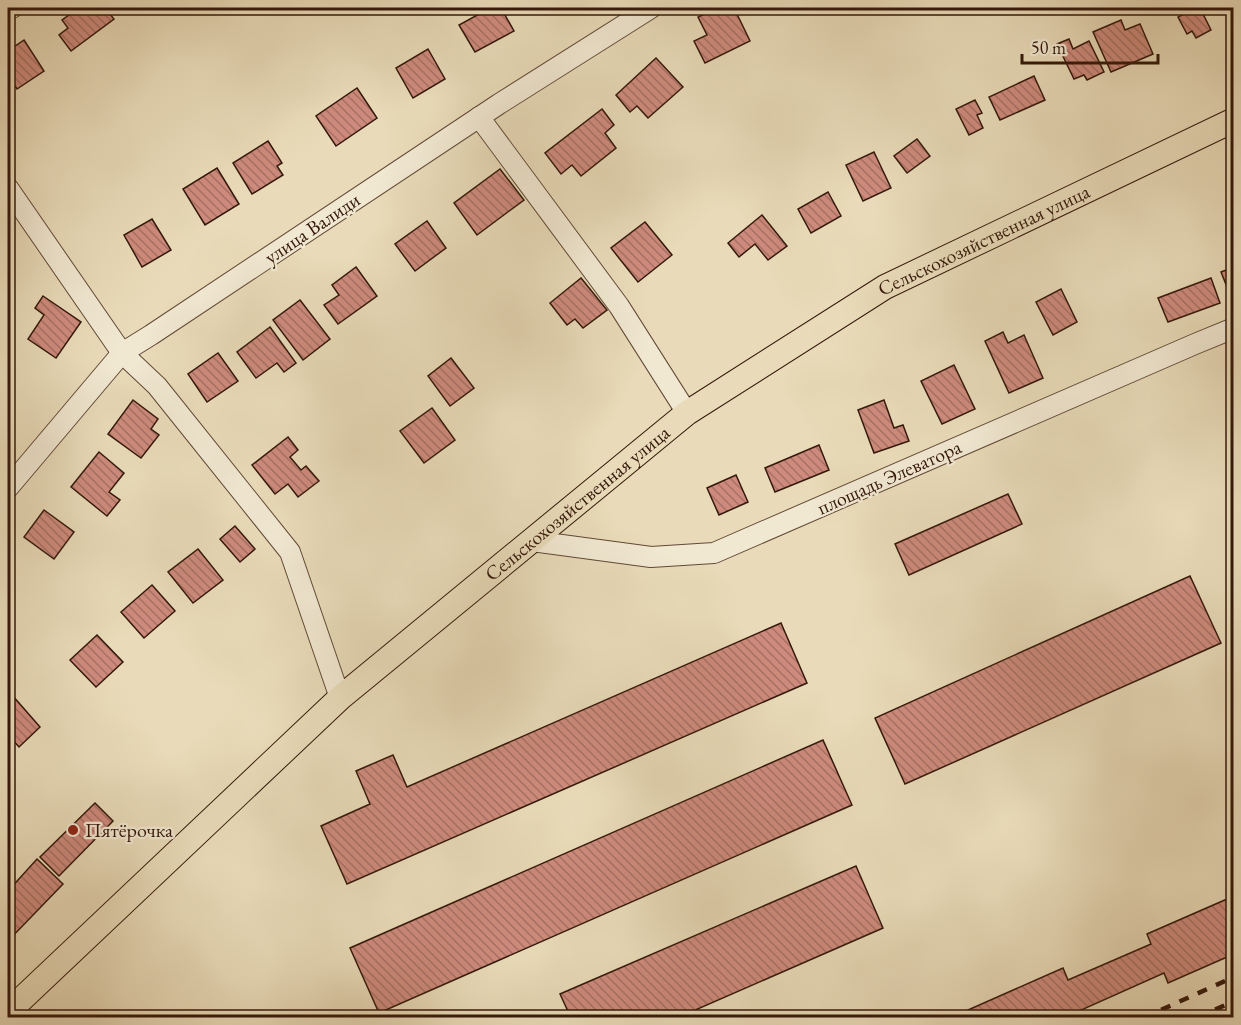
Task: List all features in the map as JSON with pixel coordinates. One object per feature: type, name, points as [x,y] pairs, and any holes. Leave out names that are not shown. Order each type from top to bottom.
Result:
[{"type":"main road","name":"Сельскохозяйственная улица","points":[[8,1012],[339,698],[687,413],[885,287],[1233,120]]},
{"type":"street","points":[[8,10],[12,8]]},
{"type":"street","name":"улица Валиди","points":[[8,488],[122,353],[479,117],[651,8]]},
{"type":"street","points":[[479,117],[619,306],[687,413]]},
{"type":"street","points":[[8,188],[122,353],[157,386],[290,552],[339,698]]},
{"type":"street","name":"площадь Элеватора","points":[[532,541],[651,557],[714,553],[1233,328]]},
{"type":"building","points":[[79,8],[105,8],[114,19],[71,51],[59,35],[68,28],[62,20]]},
{"type":"building","points":[[490,8],[501,8],[514,31],[475,52],[459,25]]},
{"type":"building","points":[[720,8],[723,14],[734,8],[750,41],[705,63],[694,41],[707,35],[698,17]]},
{"type":"building","points":[[1200,8],[1211,30],[1196,38],[1192,31],[1187,34],[1178,17]]},
{"type":"building","points":[[1121,20],[1125,30],[1140,24],[1153,54],[1111,72],[1093,32]]},
{"type":"building","points":[[1069,39],[1073,49],[1089,41],[1104,72],[1087,80],[1084,75],[1074,79],[1057,44]]},
{"type":"building","points":[[24,40],[44,71],[17,89],[8,75],[8,51]]},
{"type":"building","points":[[428,49],[445,79],[413,98],[396,68]]},
{"type":"building","points":[[656,58],[683,87],[648,118],[637,106],[630,112],[616,95]]},
{"type":"building","points":[[1034,76],[1045,100],[1000,120],[989,97]]},
{"type":"building","points":[[357,88],[377,118],[336,146],[316,116]]},
{"type":"building","points":[[975,100],[982,113],[977,115],[983,128],[969,135],[956,109]]},
{"type":"building","points":[[602,109],[614,125],[605,133],[616,148],[581,176],[572,165],[561,174],[545,153]]},
{"type":"building","points":[[917,139],[930,156],[907,173],[894,156]]},
{"type":"building","points":[[268,141],[282,163],[277,166],[283,175],[252,194],[233,163]]},
{"type":"building","points":[[874,152],[891,188],[863,201],[846,165]]},
{"type":"building","points":[[217,168],[239,204],[205,225],[183,189]]},
{"type":"building","points":[[500,169],[524,200],[477,235],[454,203]]},
{"type":"building","points":[[828,192],[841,216],[811,233],[798,209]]},
{"type":"building","points":[[762,215],[787,246],[768,260],[755,244],[739,257],[728,243]]},
{"type":"building","points":[[152,219],[171,250],[142,267],[124,235]]},
{"type":"building","points":[[427,221],[446,248],[415,271],[395,244]]},
{"type":"building","points":[[645,222],[672,255],[638,282],[611,248]]},
{"type":"building","points":[[356,267],[377,296],[338,324],[324,305],[339,295],[332,285]]},
{"type":"building","points":[[1234,267],[1234,295],[1231,297],[1221,272]]},
{"type":"building","points":[[581,278],[607,310],[583,328],[575,319],[567,325],[550,303]]},
{"type":"building","points":[[1211,278],[1220,303],[1168,322],[1158,298]]},
{"type":"building","points":[[1061,289],[1077,322],[1053,335],[1036,302]]},
{"type":"building","points":[[43,296],[81,322],[56,358],[28,339],[44,315],[35,308]]},
{"type":"building","points":[[300,300],[330,339],[303,360],[273,320]]},
{"type":"building","points":[[270,327],[296,363],[284,372],[277,363],[256,378],[237,352]]},
{"type":"building","points":[[1003,332],[1008,343],[1024,335],[1043,378],[1009,393],[985,341]]},
{"type":"building","points":[[218,353],[238,381],[207,402],[188,374]]},
{"type":"building","points":[[451,358],[474,388],[450,406],[428,376]]},
{"type":"building","points":[[954,365],[975,409],[942,424],[921,381]]},
{"type":"building","points":[[133,400],[158,419],[151,429],[159,435],[141,458],[108,434]]},
{"type":"building","points":[[884,400],[894,428],[903,425],[909,441],[874,453],[858,410]]},
{"type":"building","points":[[432,408],[455,440],[424,463],[400,431]]},
{"type":"building","points":[[288,437],[298,450],[290,457],[301,470],[306,466],[319,481],[298,497],[288,484],[275,494],[252,465]]},
{"type":"building","points":[[819,445],[829,470],[775,492],[765,468]]},
{"type":"building","points":[[99,452],[124,473],[109,492],[120,500],[107,516],[71,487]]},
{"type":"building","points":[[736,475],[748,502],[719,515],[707,488]]},
{"type":"building","points":[[1008,494],[1022,524],[909,575],[895,544]]},
{"type":"building","points":[[44,510],[74,532],[54,559],[24,537]]},
{"type":"building","points":[[235,526],[255,549],[240,562],[220,539]]},
{"type":"building","points":[[198,549],[223,580],[193,603],[168,572]]},
{"type":"building","points":[[1190,576],[1221,643],[905,784],[875,718]]},
{"type":"building","points":[[152,585],[175,611],[144,638],[121,612]]},
{"type":"building","points":[[781,623],[807,683],[347,884],[321,826],[370,804],[356,771],[393,755],[407,787]]},
{"type":"building","points":[[97,635],[123,662],[96,687],[70,660]]},
{"type":"building","points":[[12,695],[40,727],[19,747],[11,738],[8,741],[8,699]]},
{"type":"building","points":[[823,740],[852,805],[379,1013],[350,948]]},
{"type":"building","points":[[95,803],[113,821],[59,876],[40,857]]},
{"type":"building","points":[[37,859],[63,884],[8,941],[8,891]]},
{"type":"building","points":[[856,866],[883,928],[677,1018],[571,1018],[560,994]]},
{"type":"building","points":[[1234,896],[1234,954],[1168,983],[1164,973],[1081,1010],[1085,1018],[950,1018],[1063,968],[1068,980],[1151,944],[1147,934]]},
{"type":"railway","points":[[1143,1018],[1234,977]]},
{"type":"railway","points":[[1197,1018],[1234,1001]]},
{"type":"place","name":"Пятёрочка","points":[[73,830]]}]
